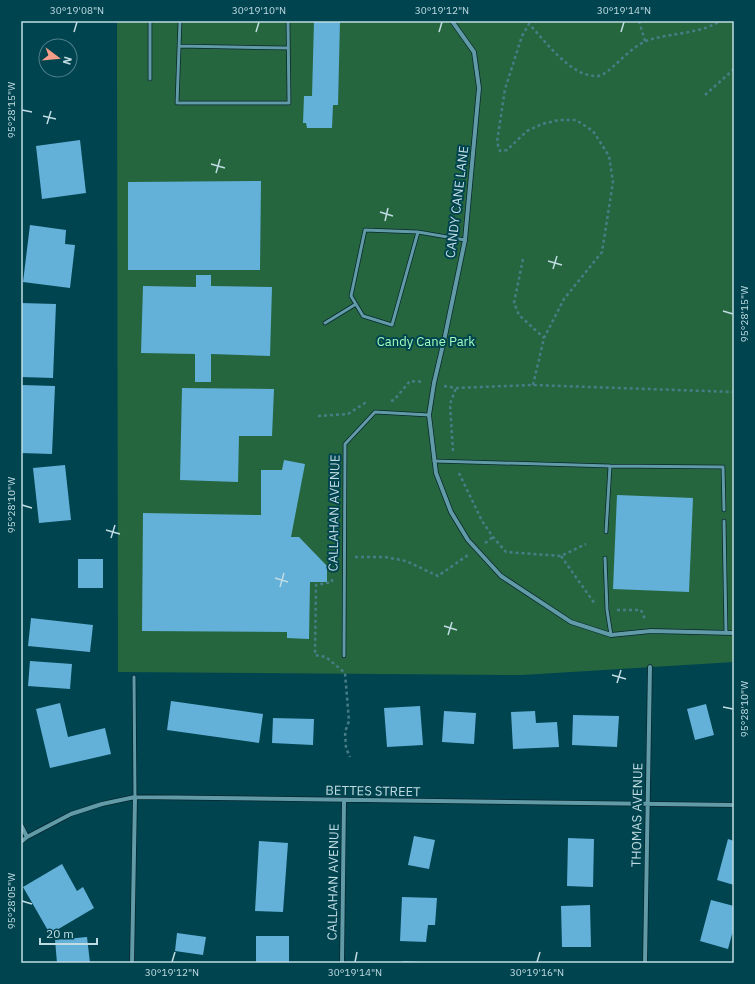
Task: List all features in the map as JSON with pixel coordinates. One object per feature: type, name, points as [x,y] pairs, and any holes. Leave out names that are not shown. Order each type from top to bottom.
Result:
[{"type":"street","name":"CANDY CANE LANE","points":[[452,21],[474,52],[479,88],[465,240],[434,383],[429,415],[436,473],[451,512],[468,540],[501,576],[571,622],[611,635],[651,631],[734,633]]},
{"type":"street","name":"THOMAS AVENUE","points":[[645,963],[650,667]]},
{"type":"street","name":"BETTES STREET","points":[[21,842],[27,837],[71,814],[102,804],[135,797],[344,801],[734,805]]},
{"type":"street","points":[[132,963],[135,797]]},
{"type":"street","name":"CALLAHAN AVENUE","points":[[342,963],[344,801]]},
{"type":"street","points":[[21,825],[27,837]]},
{"type":"lane","points":[[150,21],[150,80]]},
{"type":"lane","points":[[180,21],[177,103],[289,103],[288,21]]},
{"type":"lane","points":[[179,46],[288,48]]},
{"type":"lane","points":[[418,232],[392,325],[363,316],[351,296],[365,230],[418,232],[465,240]]},
{"type":"lane","points":[[325,323],[356,304]]},
{"type":"lane","name":"CALLAHAN AVENUE","points":[[344,656],[345,444],[375,412],[429,415]]},
{"type":"lane","points":[[434,461],[610,466],[723,467],[724,510]]},
{"type":"lane","points":[[606,532],[610,466]]},
{"type":"lane","points":[[724,521],[726,633]]},
{"type":"lane","points":[[605,558],[607,610],[611,635]]},
{"type":"lane","points":[[134,677],[135,797]]},
{"type":"path","points":[[639,21],[645,41]]},
{"type":"path","points":[[533,385],[544,338],[564,299],[602,252],[613,182],[609,156],[593,131],[576,120],[559,120],[542,124],[527,131],[507,150],[500,151],[497,142],[505,89],[522,36],[529,24],[567,64],[582,72],[596,76],[606,73],[645,41],[661,36],[702,29],[716,24],[719,21]]},
{"type":"path","points":[[705,95],[734,69]]},
{"type":"path","points":[[523,259],[514,303],[519,315],[544,338]]},
{"type":"path","points":[[434,383],[456,388],[533,385],[734,392]]},
{"type":"path","points":[[456,388],[450,404],[454,461],[482,521],[493,537],[506,552],[561,556],[586,544]]},
{"type":"path","points":[[344,558],[386,557],[406,561],[438,576],[493,537]]},
{"type":"path","points":[[332,576],[332,582],[316,585],[315,655],[326,658],[345,672],[349,721],[344,732],[346,748],[350,757]]},
{"type":"green space","name":"Candy Cane Park","points":[[117,21],[734,21],[734,662],[522,675],[118,672]]},
{"type":"building","points":[[314,21],[340,21],[338,105],[333,105],[332,128],[307,128],[306,123],[303,123],[304,96],[312,96]]},
{"type":"building","points":[[80,140],[86,193],[42,199],[36,146]]},
{"type":"building","points":[[261,181],[260,270],[128,270],[128,182]]},
{"type":"building","points":[[30,225],[66,230],[65,244],[75,245],[70,288],[23,282]]},
{"type":"building","points":[[196,275],[211,275],[211,286],[272,287],[270,356],[211,354],[211,382],[195,382],[195,354],[141,353],[143,286],[196,287]]},
{"type":"building","points":[[21,303],[56,304],[53,378],[21,377]]},
{"type":"building","points":[[22,385],[55,386],[52,454],[21,453]]},
{"type":"building","points":[[182,388],[274,389],[272,436],[239,436],[238,482],[180,480]]},
{"type":"building","points":[[284,460],[305,464],[291,537],[299,537],[327,566],[327,582],[310,582],[309,639],[287,638],[287,632],[142,631],[143,513],[261,515],[261,470],[282,470]]},
{"type":"building","points":[[65,465],[71,520],[39,523],[33,468]]},
{"type":"building","points":[[617,495],[693,498],[689,592],[613,589]]},
{"type":"building","points":[[78,559],[103,559],[103,588],[78,588]]},
{"type":"building","points":[[31,618],[93,625],[90,652],[28,646]]},
{"type":"building","points":[[30,661],[72,664],[70,689],[28,686]]},
{"type":"building","points":[[171,701],[263,714],[259,743],[167,730]]},
{"type":"building","points":[[60,703],[68,737],[105,728],[111,754],[50,768],[36,709]]},
{"type":"building","points":[[706,704],[714,735],[695,740],[687,709]]},
{"type":"building","points":[[420,706],[423,745],[387,747],[384,708]]},
{"type":"building","points":[[444,711],[476,713],[474,744],[442,742]]},
{"type":"building","points":[[535,711],[536,723],[557,722],[559,747],[513,749],[511,712]]},
{"type":"building","points":[[573,715],[619,716],[617,747],[572,745]]},
{"type":"building","points":[[273,718],[314,719],[313,745],[272,743]]},
{"type":"building","points":[[414,836],[435,840],[429,869],[408,865]]},
{"type":"building","points":[[568,838],[594,839],[593,887],[567,886]]},
{"type":"building","points":[[728,839],[734,841],[734,885],[717,880]]},
{"type":"building","points":[[259,841],[288,843],[283,912],[255,911]]},
{"type":"building","points":[[62,864],[77,891],[83,887],[94,908],[50,934],[23,887]]},
{"type":"building","points":[[402,897],[437,898],[435,925],[428,925],[426,942],[400,941]]},
{"type":"building","points":[[711,900],[734,906],[734,927],[728,949],[700,941]]},
{"type":"building","points":[[590,905],[591,947],[562,947],[561,906]]},
{"type":"building","points":[[177,933],[206,937],[203,955],[175,951]]},
{"type":"building","points":[[256,936],[289,936],[289,963],[256,963]]},
{"type":"building","points":[[87,937],[90,963],[57,963],[55,940]]},
{"type":"building","points":[[403,961],[421,962],[421,963],[403,963]]}]
